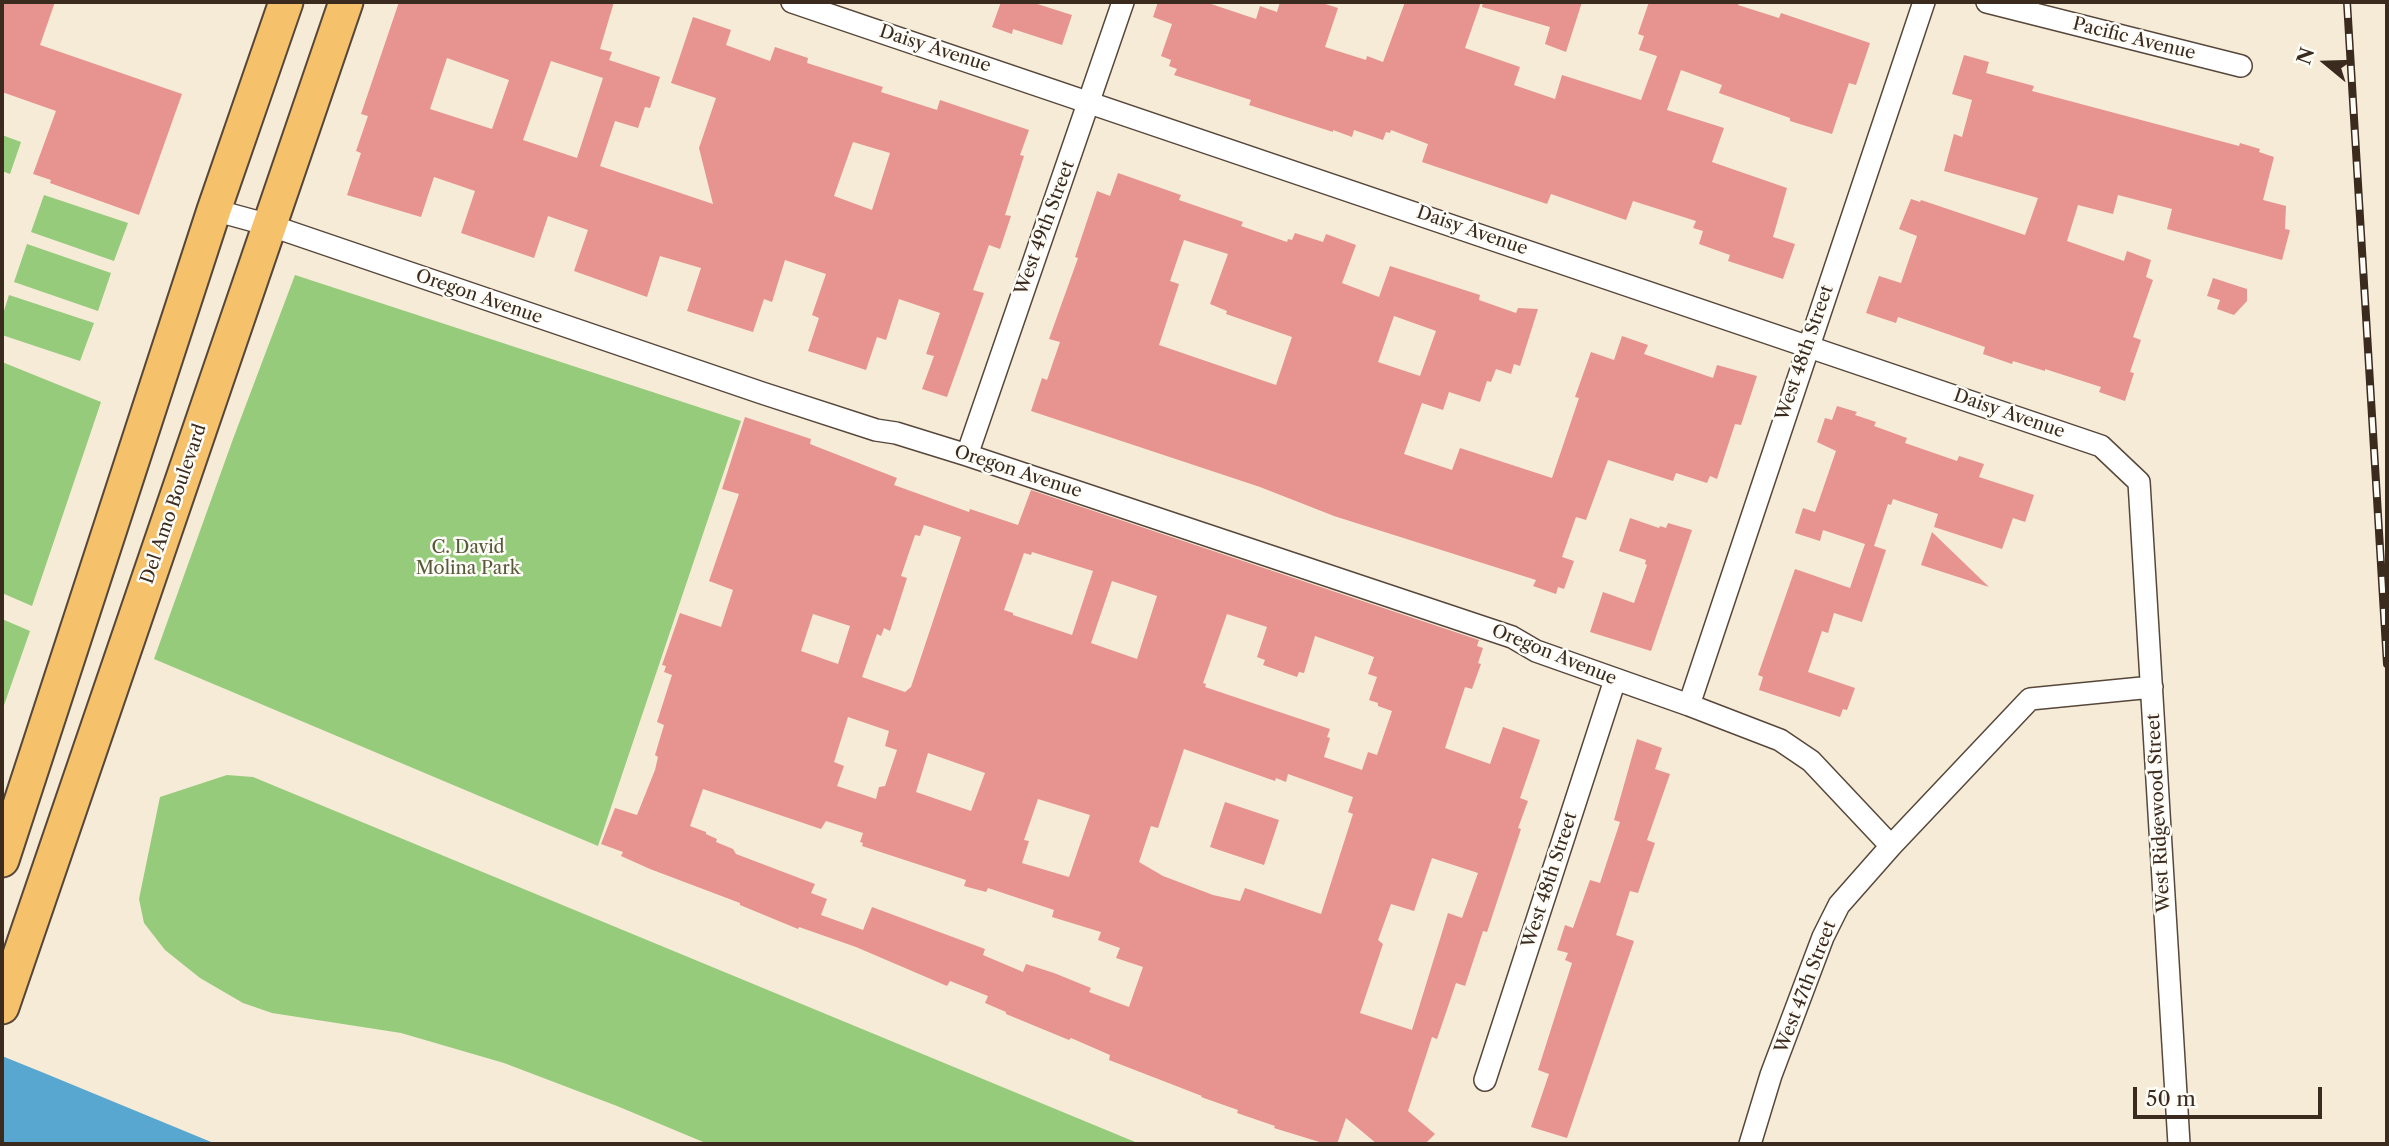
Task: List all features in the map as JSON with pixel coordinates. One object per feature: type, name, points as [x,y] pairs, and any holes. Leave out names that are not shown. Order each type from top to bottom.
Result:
[{"type":"main road","points":[[2,859],[214,210],[286,2]]},
{"type":"main road","name":"Del Amo Boulevard","points":[[6,995],[346,2]]},
{"type":"street","name":"Daisy Avenue","points":[[792,2],[1091,101],[2101,446],[2139,482]]},
{"type":"street","name":"West 49th Street","points":[[967,455],[1123,2]]},
{"type":"street","name":"West 48th Street","points":[[1689,705],[1924,2]]},
{"type":"street","name":"Pacific Avenue","points":[[1987,2],[2241,66]]},
{"type":"street","name":"Oregon Avenue","points":[[214,210],[270,225],[762,393],[876,430],[897,433],[967,455],[1512,637],[1536,651],[1780,740],[1811,761],[1891,846]]},
{"type":"street","name":"West Ridgewood Street","points":[[2139,482],[2179,1144]]},
{"type":"street","name":"West 48th Street","points":[[1485,1080],[1615,680]]},
{"type":"street","name":"West 47th Street","points":[[1750,1144],[1771,1075],[1823,937],[1839,905],[2030,699],[2152,687]]},
{"type":"green space","points":[[2,135],[21,142],[10,174],[2,171]]},
{"type":"green space","points":[[44,195],[128,223],[114,261],[31,232]]},
{"type":"green space","points":[[27,244],[111,273],[98,311],[14,282]]},
{"type":"green space","name":"C. David Molina Park","points":[[295,275],[741,421],[598,846],[154,659]]},
{"type":"green space","points":[[9,295],[94,323],[80,361],[2,335],[2,317]]},
{"type":"green space","points":[[2,362],[101,402],[32,606],[2,593]]},
{"type":"green space","points":[[2,619],[30,631],[2,711]]},
{"type":"green space","points":[[227,775],[253,777],[1140,1144],[708,1144],[504,1063],[401,1033],[272,1013],[243,1003],[200,978],[165,950],[144,923],[139,899],[160,797]]},
{"type":"water","points":[[2,1056],[44,1073],[216,1144],[2,1144]]},
{"type":"building","points":[[2,2],[55,2],[40,45],[182,94],[139,215],[50,183],[51,180],[33,174],[56,111],[2,92]]},
{"type":"building","points":[[399,2],[614,2],[600,49],[612,52],[609,60],[660,77],[650,108],[645,107],[638,128],[615,121],[600,166],[713,204],[699,148],[716,98],[671,83],[693,17],[731,30],[726,45],[770,61],[775,47],[808,58],[807,63],[883,87],[881,92],[937,110],[940,100],[1029,130],[1020,155],[1024,156],[1005,215],[1011,216],[1000,249],[989,245],[973,290],[984,293],[947,397],[922,389],[934,356],[926,354],[940,313],[899,299],[886,340],[877,337],[866,370],[808,351],[819,318],[812,315],[826,274],[785,260],[772,302],[764,299],[753,332],[687,311],[701,268],[660,256],[647,297],[574,271],[588,230],[548,216],[534,258],[461,233],[475,191],[434,177],[421,217],[347,195],[361,153],[356,151],[368,116],[361,114]],"holes":[[[447,58],[509,80],[492,129],[430,109]],[[551,61],[603,78],[577,158],[523,140]],[[853,142],[890,153],[872,210],[834,196]]]},
{"type":"building","points":[[1001,2],[1031,2],[1072,15],[1062,45],[1013,29],[1012,34],[992,27]]},
{"type":"building","points":[[1158,2],[1205,2],[1256,19],[1260,6],[1277,12],[1280,2],[1319,2],[1338,8],[1325,47],[1366,60],[1367,56],[1383,62],[1405,2],[1481,2],[1465,48],[1520,67],[1514,85],[1555,99],[1562,75],[1641,100],[1657,56],[1639,50],[1644,36],[1638,34],[1649,2],[1740,2],[1738,5],[1779,18],[1781,13],[1870,43],[1856,85],[1849,83],[1832,134],[1790,121],[1790,118],[1719,93],[1722,85],[1681,70],[1667,110],[1724,128],[1712,162],[1787,188],[1773,237],[1795,244],[1783,279],[1728,261],[1730,255],[1699,244],[1703,231],[1693,228],[1696,221],[1633,201],[1626,220],[1551,194],[1547,204],[1422,162],[1428,144],[1391,130],[1390,133],[1386,132],[1383,140],[1354,130],[1352,137],[1249,105],[1251,100],[1174,75],[1177,69],[1169,66],[1171,60],[1161,56],[1172,24],[1153,17]]},
{"type":"building","points":[[1483,2],[1582,2],[1566,52],[1545,44],[1550,27],[1482,7]]},
{"type":"building","points":[[1964,55],[1989,62],[1986,73],[2034,86],[2032,91],[2239,146],[2240,143],[2274,157],[2263,200],[2286,206],[2285,229],[2290,230],[2282,260],[2167,229],[2172,209],[2118,195],[2113,214],[2078,205],[2067,241],[2124,261],[2127,251],[2151,260],[2146,277],[2153,280],[2133,337],[2141,340],[2130,372],[2134,373],[2125,401],[2099,392],[2101,387],[2045,369],[2013,361],[2012,364],[1983,354],[1985,347],[1898,317],[1896,323],[1866,313],[1879,276],[1901,283],[1917,236],[1899,229],[1911,199],[2025,235],[2038,198],[1944,171],[1954,134],[1962,137],[1972,100],[1952,94]]},
{"type":"building","points":[[1118,173],[1181,195],[1179,200],[1243,222],[1241,226],[1287,242],[1288,239],[1292,240],[1295,233],[1323,242],[1326,234],[1356,245],[1342,283],[1379,297],[1390,266],[1480,295],[1479,300],[1516,313],[1518,308],[1538,309],[1520,366],[1514,364],[1511,374],[1496,369],[1491,382],[1487,381],[1480,402],[1449,392],[1443,410],[1422,403],[1404,454],[1452,470],[1460,448],[1552,478],[1579,398],[1575,397],[1591,352],[1614,360],[1622,336],[1648,345],[1644,354],[1713,378],[1717,365],[1757,376],[1741,425],[1735,424],[1717,479],[1710,476],[1707,483],[1676,473],[1673,481],[1608,460],[1586,520],[1576,517],[1562,557],[1574,561],[1564,589],[1558,587],[1556,594],[1533,586],[1536,580],[1334,516],[1260,487],[1031,411],[1042,378],[1047,380],[1060,342],[1049,339],[1078,258],[1075,257],[1097,191],[1110,196]],"holes":[[[1184,240],[1228,254],[1210,304],[1227,311],[1226,314],[1292,337],[1276,385],[1159,345],[1179,284],[1170,281]],[[1394,316],[1436,331],[1420,376],[1378,362]]]},
{"type":"building","points":[[2213,278],[2247,289],[2247,301],[2234,315],[2217,309],[2220,300],[2207,296]]},
{"type":"building","points":[[1837,406],[1857,412],[1855,415],[1876,422],[1874,426],[1907,438],[1905,443],[1957,461],[1959,456],[1984,464],[1979,477],[2034,495],[2025,522],[2013,518],[2002,549],[1934,527],[1938,514],[1893,499],[1891,505],[1888,504],[1874,546],[1886,550],[1862,622],[1834,613],[1828,633],[1822,631],[1808,672],[1855,688],[1847,710],[1843,709],[1840,717],[1759,690],[1763,677],[1758,675],[1795,569],[1850,588],[1865,544],[1823,530],[1820,541],[1795,533],[1803,508],[1815,512],[1836,451],[1817,442],[1825,418],[1832,420]]},
{"type":"building","points":[[745,417],[811,439],[810,444],[897,478],[894,485],[969,512],[970,509],[1018,525],[1031,490],[1479,640],[1477,646],[1483,648],[1478,663],[1481,664],[1472,689],[1465,687],[1445,748],[1490,764],[1503,727],[1540,740],[1520,798],[1528,801],[1518,828],[1521,829],[1487,932],[1483,931],[1465,986],[1456,983],[1437,1039],[1432,1037],[1408,1111],[1435,1134],[1425,1144],[1377,1144],[1346,1118],[1337,1144],[1326,1144],[1274,1128],[1275,1126],[1237,1113],[1238,1110],[1109,1060],[1110,1055],[1071,1038],[1069,1040],[1006,1014],[985,1003],[988,996],[950,981],[947,986],[856,947],[799,927],[798,929],[740,903],[650,869],[621,856],[623,852],[601,844],[615,808],[637,815],[655,770],[658,757],[655,755],[664,725],[657,722],[672,675],[664,672],[666,666],[662,665],[680,613],[721,627],[733,590],[709,581],[739,494],[722,489]],"holes":[[[924,525],[961,537],[911,687],[905,692],[862,677],[877,634],[881,636],[884,628],[890,631],[907,578],[901,576],[915,535],[920,536]],[[1032,552],[1093,571],[1072,635],[1004,610],[1024,553],[1031,555]],[[1112,581],[1157,596],[1137,659],[1091,643]],[[813,614],[850,626],[838,664],[801,651]],[[1227,614],[1267,627],[1257,657],[1265,660],[1263,665],[1297,677],[1299,672],[1304,673],[1315,636],[1374,657],[1368,674],[1377,677],[1369,700],[1392,711],[1377,755],[1368,752],[1362,770],[1324,757],[1330,729],[1205,687],[1206,684],[1203,683]],[[848,717],[889,731],[885,746],[897,750],[885,786],[879,787],[876,799],[837,786],[844,766],[834,762]],[[1184,749],[1275,781],[1276,778],[1286,782],[1288,774],[1353,797],[1348,812],[1353,814],[1321,914],[1245,888],[1240,901],[1213,895],[1163,876],[1139,862],[1151,826],[1158,828]],[[928,753],[985,773],[971,811],[916,792]],[[703,789],[821,829],[826,821],[863,833],[860,842],[863,843],[862,846],[966,880],[964,886],[986,892],[988,888],[1054,910],[1052,917],[1101,932],[1098,940],[1120,948],[1116,958],[1143,967],[1129,1007],[1089,992],[1091,988],[1054,973],[1026,964],[1023,972],[983,955],[985,949],[872,907],[863,930],[821,915],[827,899],[811,893],[815,884],[736,854],[733,849],[716,842],[717,839],[690,826]],[[1038,799],[1090,815],[1069,877],[1022,863],[1029,841],[1024,840]],[[1432,858],[1478,873],[1462,918],[1448,913],[1412,1030],[1360,1013],[1383,944],[1378,940],[1391,904],[1414,911]]]},
{"type":"building","points":[[1630,518],[1659,528],[1666,528],[1668,523],[1692,530],[1651,651],[1590,632],[1603,592],[1634,603],[1647,565],[1646,560],[1619,551]]},
{"type":"building","points":[[1932,532],[1989,587],[1921,565]]},
{"type":"building","points":[[1637,739],[1662,748],[1655,769],[1670,774],[1647,840],[1655,843],[1638,893],[1630,891],[1616,935],[1634,941],[1567,1138],[1531,1127],[1549,1074],[1538,1070],[1572,963],[1565,960],[1568,953],[1557,950],[1565,925],[1573,928],[1590,880],[1600,883],[1620,822],[1614,820]]},
{"type":"building","points":[[1225,802],[1279,820],[1264,865],[1210,847]]},
{"type":"railway","points":[[2347,2],[2387,664]]}]
